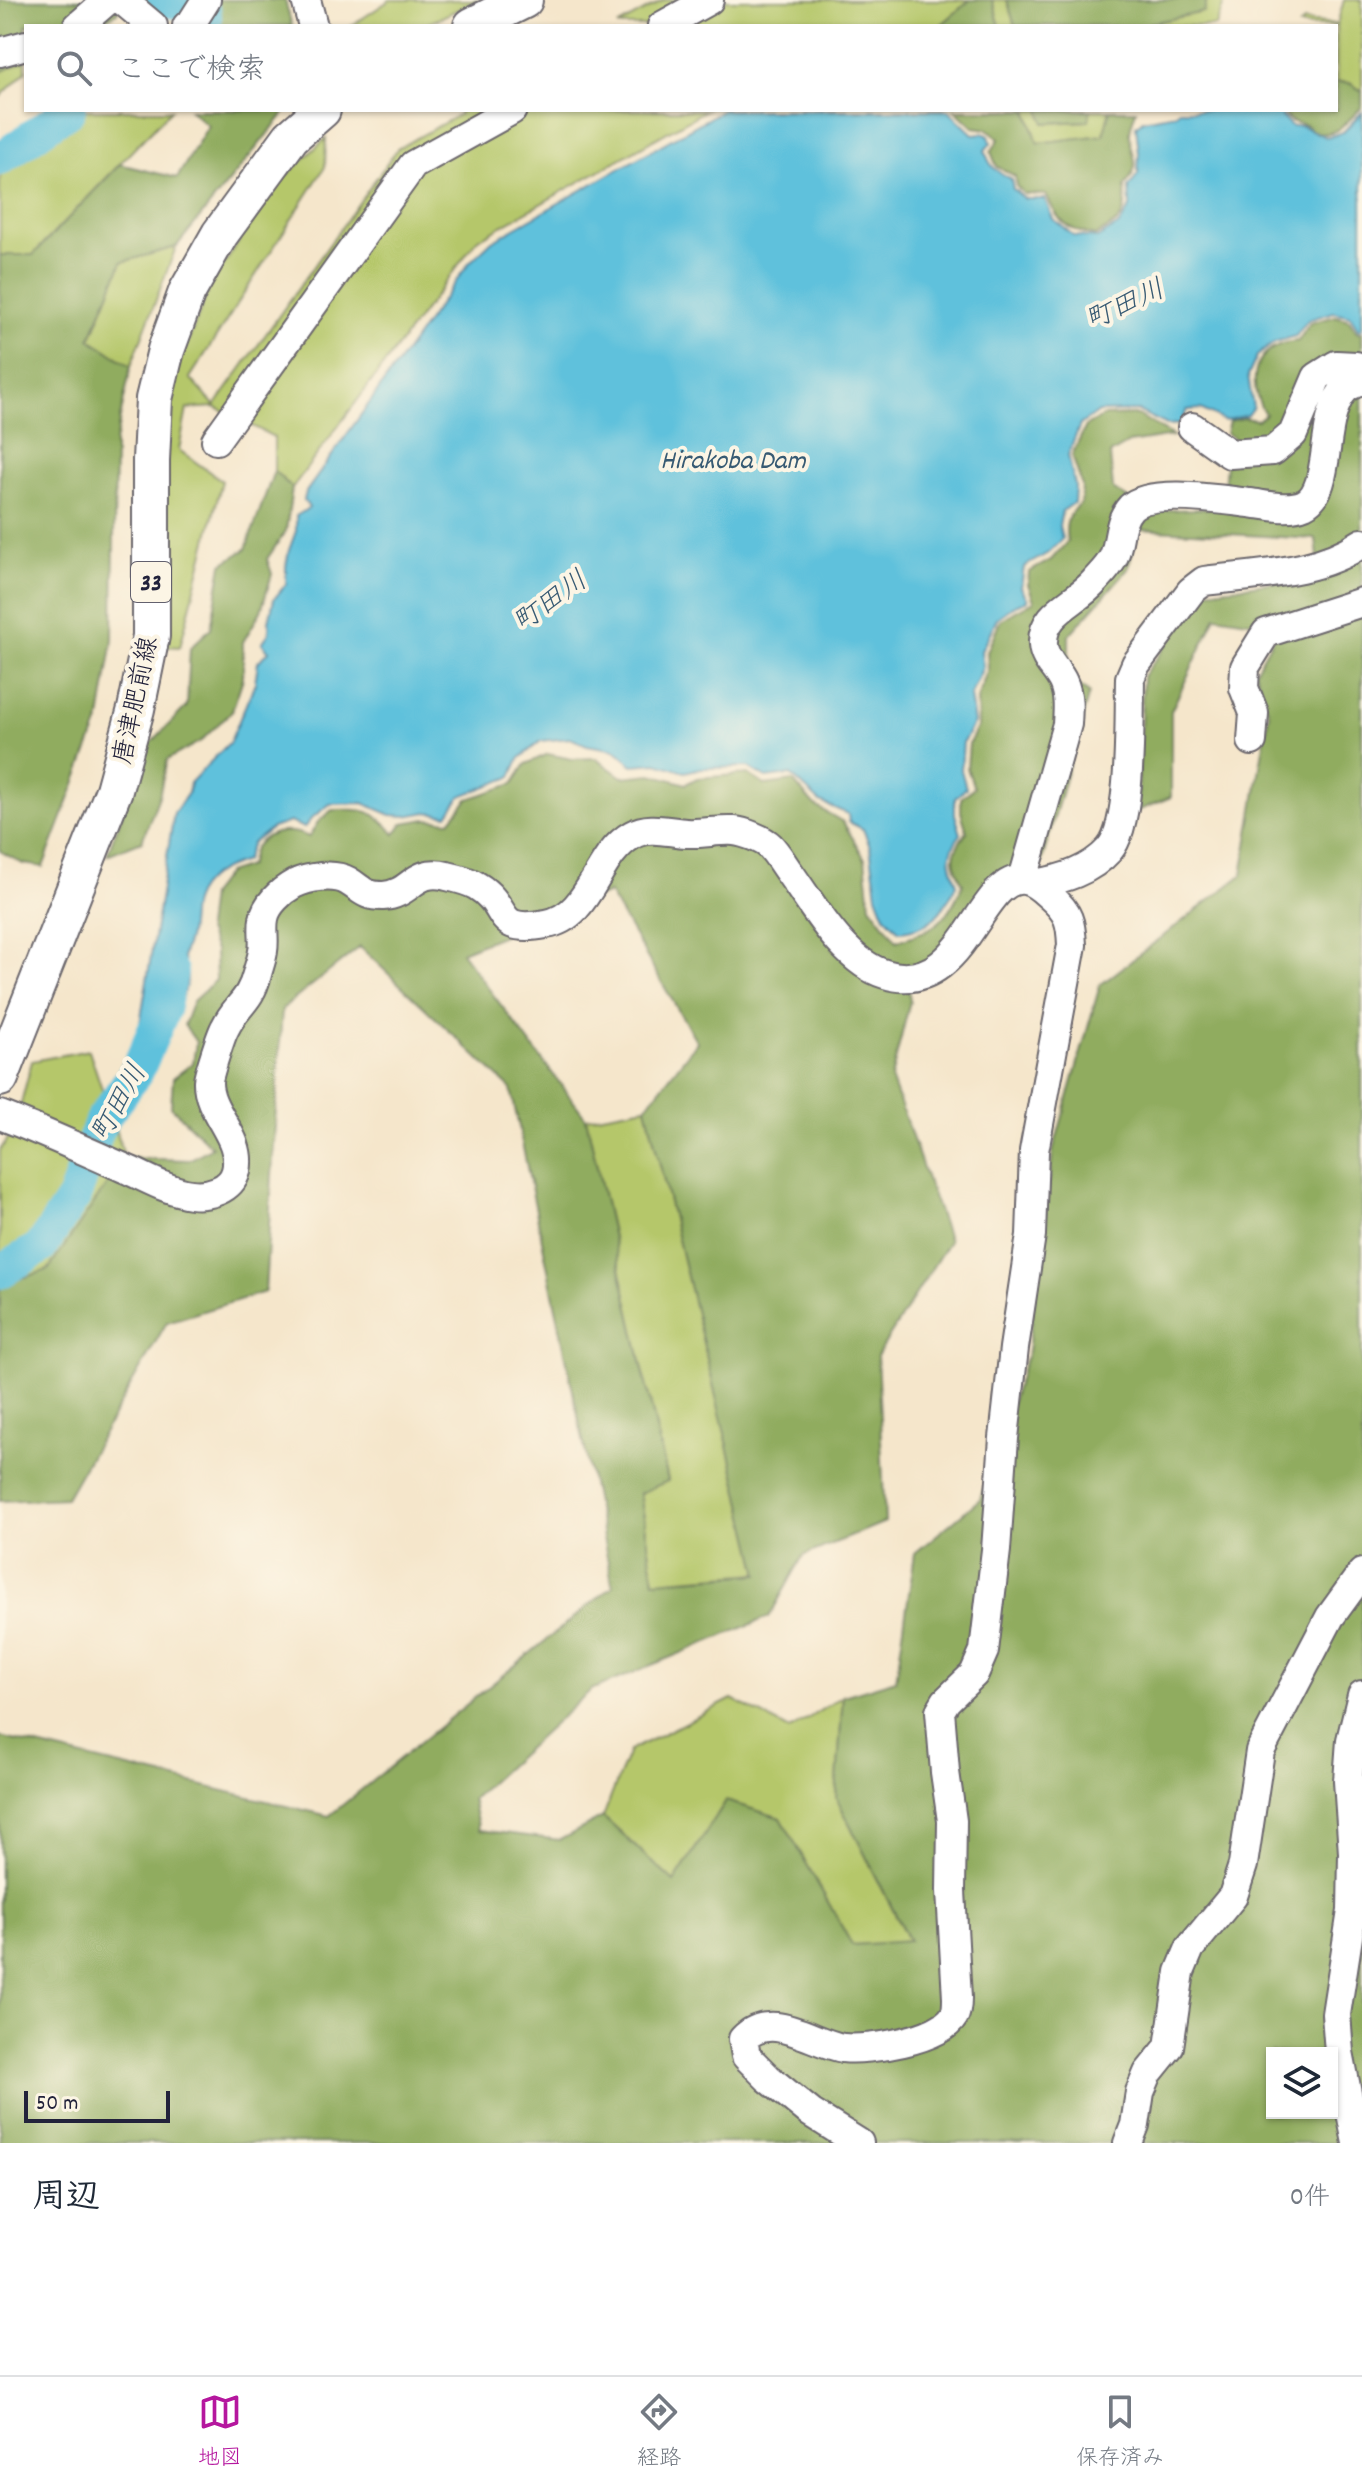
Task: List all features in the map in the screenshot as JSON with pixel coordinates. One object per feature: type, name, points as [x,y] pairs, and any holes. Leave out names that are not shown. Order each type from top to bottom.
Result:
[{"type":"main road","points":[[476,24],[524,0]]},
{"type":"main road","name":"唐津肥前線","points":[[0,1078],[114,790],[136,709],[151,636],[154,399],[166,350],[187,292],[220,234],[291,137],[320,112]]},
{"type":"street","points":[[80,24],[108,0]]},
{"type":"street","points":[[122,0],[151,24]]},
{"type":"street","points":[[306,0],[312,24]]},
{"type":"street","points":[[666,24],[709,0]]},
{"type":"street","points":[[0,52],[24,46]]},
{"type":"street","points":[[216,440],[413,165],[508,112]]},
{"type":"street","points":[[1192,427],[1230,454],[1273,451],[1293,434],[1317,377],[1336,365],[1356,366],[1362,373]]},
{"type":"street","points":[[1030,882],[1067,724],[1068,703],[1063,681],[1047,660],[1043,646],[1046,626],[1061,607],[1092,586],[1113,559],[1122,521],[1132,505],[1155,497],[1212,498],[1283,507],[1305,504],[1319,491],[1332,408],[1347,387],[1362,380]]},
{"type":"street","points":[[7,1117],[188,1194],[224,1189],[235,1174],[237,1161],[234,1144],[212,1098],[208,1080],[225,1027],[253,991],[263,949],[264,918],[271,902],[295,884],[325,876],[343,878],[369,896],[393,896],[425,874],[443,875],[478,887],[493,901],[507,922],[518,928],[553,923],[574,910],[616,846],[635,833],[655,829],[687,833],[737,831],[768,844],[844,948],[873,971],[898,978],[919,977],[944,964],[1011,882],[1063,879],[1089,866],[1111,849],[1121,827],[1128,774],[1130,678],[1136,664],[1191,591],[1204,581],[1315,565],[1345,554],[1362,543]]},
{"type":"street","points":[[1252,741],[1254,713],[1244,688],[1245,667],[1266,633],[1362,602]]},
{"type":"street","points":[[859,2143],[811,2113],[768,2078],[746,2056],[742,2045],[749,2032],[775,2027],[839,2047],[863,2050],[926,2034],[947,2024],[956,2014],[951,1891],[952,1821],[940,1711],[974,1674],[984,1651],[1014,1348],[1031,1235],[1034,1151],[1072,945],[1071,922],[1062,907],[1030,882]]},
{"type":"street","points":[[1128,2143],[1135,2125],[1140,2092],[1148,2073],[1169,2047],[1180,1972],[1190,1948],[1233,1896],[1243,1865],[1260,1751],[1330,1617],[1362,1573]]},
{"type":"street","points":[[1357,2143],[1339,2052],[1336,2014],[1352,1911],[1353,1853],[1348,1781],[1351,1740],[1362,1695]]},
{"type":"green space","points":[[0,0],[120,0],[117,13],[97,24],[24,24],[24,61],[0,72]]},
{"type":"green space","points":[[216,0],[285,0],[291,24],[210,24]]},
{"type":"green space","points":[[390,0],[478,0],[427,24],[354,24]]},
{"type":"green space","points":[[664,0],[970,0],[942,24],[621,24]]},
{"type":"green space","points":[[970,0],[992,0],[999,24],[942,24]]},
{"type":"green space","points":[[992,0],[1007,0],[1014,24],[999,24]]},
{"type":"green space","points":[[1007,0],[1207,0],[1204,12],[1147,24],[1014,24]]},
{"type":"green space","points":[[1207,0],[1225,0],[1217,24],[1147,24],[1204,12]]},
{"type":"green space","points":[[1344,0],[1362,0],[1362,91],[1350,83],[1338,82],[1337,24]]},
{"type":"green space","points":[[1304,21],[1337,24],[1302,24]]},
{"type":"green space","points":[[24,61],[24,73],[0,97],[0,72]]},
{"type":"green space","points":[[1338,82],[1349,83],[1362,91],[1362,107],[1334,131],[1313,131],[1285,116],[1284,112],[1338,112]]},
{"type":"green space","points":[[78,112],[169,112],[33,255],[0,255],[0,166]]},
{"type":"green space","points":[[192,112],[285,112],[176,247],[122,262],[90,339],[131,366],[115,442],[113,640],[100,719],[43,867],[23,864],[0,851],[0,255],[33,255],[120,164],[177,178],[208,126]]},
{"type":"green space","points":[[702,112],[477,240],[292,488],[274,471],[274,437],[215,407],[187,409],[179,450],[222,481],[180,647],[163,646],[165,449],[174,377],[210,286],[275,186],[326,138],[325,167],[190,378],[215,406],[397,149],[460,114]]},
{"type":"green space","points":[[957,112],[1028,112],[1038,143],[1103,135],[1109,112],[1135,112],[1130,133],[1135,166],[1125,186],[1124,212],[1117,222],[1095,236],[1070,228],[1059,218],[1046,195],[1024,194],[1016,186],[1015,176],[997,167],[991,152],[999,139],[988,129],[973,127]]},
{"type":"green space","points":[[1028,112],[1041,112],[1044,123],[1088,121],[1090,112],[1110,112],[1104,135],[1038,143]]},
{"type":"green space","points":[[1041,112],[1090,112],[1089,121],[1044,123]]},
{"type":"green space","points":[[176,247],[131,366],[90,340],[122,262]]},
{"type":"green space","points":[[1336,316],[1349,320],[1358,333],[1362,332],[1362,2143],[0,2143],[0,1737],[329,1816],[613,1586],[511,1089],[360,947],[282,1009],[265,1292],[167,1322],[66,1498],[0,1501],[0,1285],[48,1270],[125,1158],[189,1160],[212,1147],[171,1107],[173,1078],[193,1063],[196,1042],[184,1025],[193,1001],[216,980],[215,951],[206,928],[210,895],[227,873],[249,866],[255,847],[273,834],[288,832],[309,837],[318,822],[332,810],[367,812],[381,819],[395,834],[403,823],[427,819],[450,821],[468,799],[513,784],[526,764],[548,754],[572,759],[595,758],[622,777],[652,774],[686,784],[697,778],[748,774],[765,785],[793,781],[814,805],[843,822],[865,859],[870,905],[897,941],[931,928],[951,908],[963,884],[954,857],[967,832],[961,812],[961,798],[974,788],[967,768],[969,743],[978,726],[977,700],[988,668],[987,652],[1000,620],[1034,601],[1028,584],[1029,572],[1051,560],[1067,542],[1066,525],[1081,503],[1082,486],[1072,455],[1086,426],[1104,416],[1138,415],[1173,436],[1129,443],[1110,454],[1113,489],[1146,511],[1222,508],[1226,465],[1245,446],[1226,433],[1229,421],[1244,418],[1258,420],[1265,414],[1255,385],[1257,366],[1269,351],[1283,343],[1298,341],[1310,323]],"holes":[[[1138,529],[1316,539],[1320,576],[1207,591],[1143,676],[1137,811],[1171,797],[1171,711],[1216,616],[1280,626],[1255,671],[1269,713],[1242,875],[1100,985],[1053,1151],[1028,1351],[980,1499],[915,1553],[896,1680],[843,1696],[836,1797],[909,1941],[852,1945],[781,1818],[726,1801],[674,1882],[603,1817],[560,1840],[479,1830],[472,1799],[591,1690],[769,1617],[803,1556],[885,1522],[877,1356],[949,1241],[891,1078],[910,1001],[906,970],[940,958],[1040,868],[1089,693],[1069,679],[1069,635],[1128,569]],[[609,893],[697,1042],[646,1107],[759,1574],[654,1581],[640,1493],[668,1481],[586,1118],[461,952]]]},
{"type":"green space","points":[[274,471],[292,488],[286,531],[267,559],[272,574],[261,611],[243,642],[243,678],[232,711],[201,741],[167,760],[159,796],[142,841],[107,855],[147,747],[187,706],[190,648],[211,628],[222,564],[246,549]]},
{"type":"green space","points":[[89,1050],[125,1158],[48,1271],[0,1285],[0,1150],[14,1130],[32,1061]]},
{"type":"green space","points":[[646,1107],[759,1573],[654,1581],[640,1493],[668,1480],[586,1118]]},
{"type":"green space","points":[[843,1696],[836,1797],[909,1942],[852,1945],[781,1818],[726,1801],[674,1882],[603,1817],[629,1751],[732,1699],[790,1730]]},
{"type":"water","name":"Hirakoba Dam","points":[[719,112],[950,112],[973,134],[989,136],[991,143],[985,150],[989,160],[997,171],[1011,179],[1013,189],[1025,199],[1045,199],[1053,219],[1074,236],[1097,238],[1119,225],[1130,207],[1129,187],[1138,174],[1136,126],[1143,120],[1178,112],[1281,112],[1291,126],[1302,126],[1326,137],[1343,132],[1362,112],[1362,328],[1359,330],[1350,316],[1334,312],[1308,320],[1296,336],[1275,342],[1257,356],[1248,376],[1253,407],[1247,415],[1224,421],[1201,409],[1187,410],[1180,424],[1167,425],[1138,411],[1098,412],[1080,425],[1068,455],[1075,486],[1074,503],[1062,511],[1059,526],[1062,539],[1048,553],[1024,567],[1021,587],[1028,600],[997,618],[981,651],[983,667],[970,696],[974,723],[963,742],[961,770],[966,788],[955,798],[955,814],[961,834],[950,858],[957,884],[941,911],[928,923],[899,931],[885,916],[877,895],[870,847],[863,829],[849,822],[848,814],[820,802],[791,775],[766,778],[748,767],[701,768],[685,772],[657,763],[633,765],[615,750],[570,738],[541,741],[519,759],[511,777],[461,796],[448,815],[427,812],[391,815],[363,803],[330,804],[304,828],[290,822],[272,828],[252,843],[245,861],[228,867],[201,886],[193,902],[183,954],[187,974],[182,998],[167,1017],[149,1008],[140,1024],[174,813],[188,793],[190,783],[230,742],[255,683],[258,662],[269,651],[262,643],[269,633],[274,599],[286,584],[286,566],[296,531],[296,516],[309,508],[304,500],[306,492],[469,263],[492,241]]},
{"type":"waterway","points":[[160,0],[194,4],[205,14],[205,24]]},
{"type":"waterway","points":[[0,159],[66,112]]},
{"type":"waterway","name":"町田川","points":[[0,1272],[41,1247],[74,1197],[101,1121],[137,1071],[163,1010],[171,972]]}]
